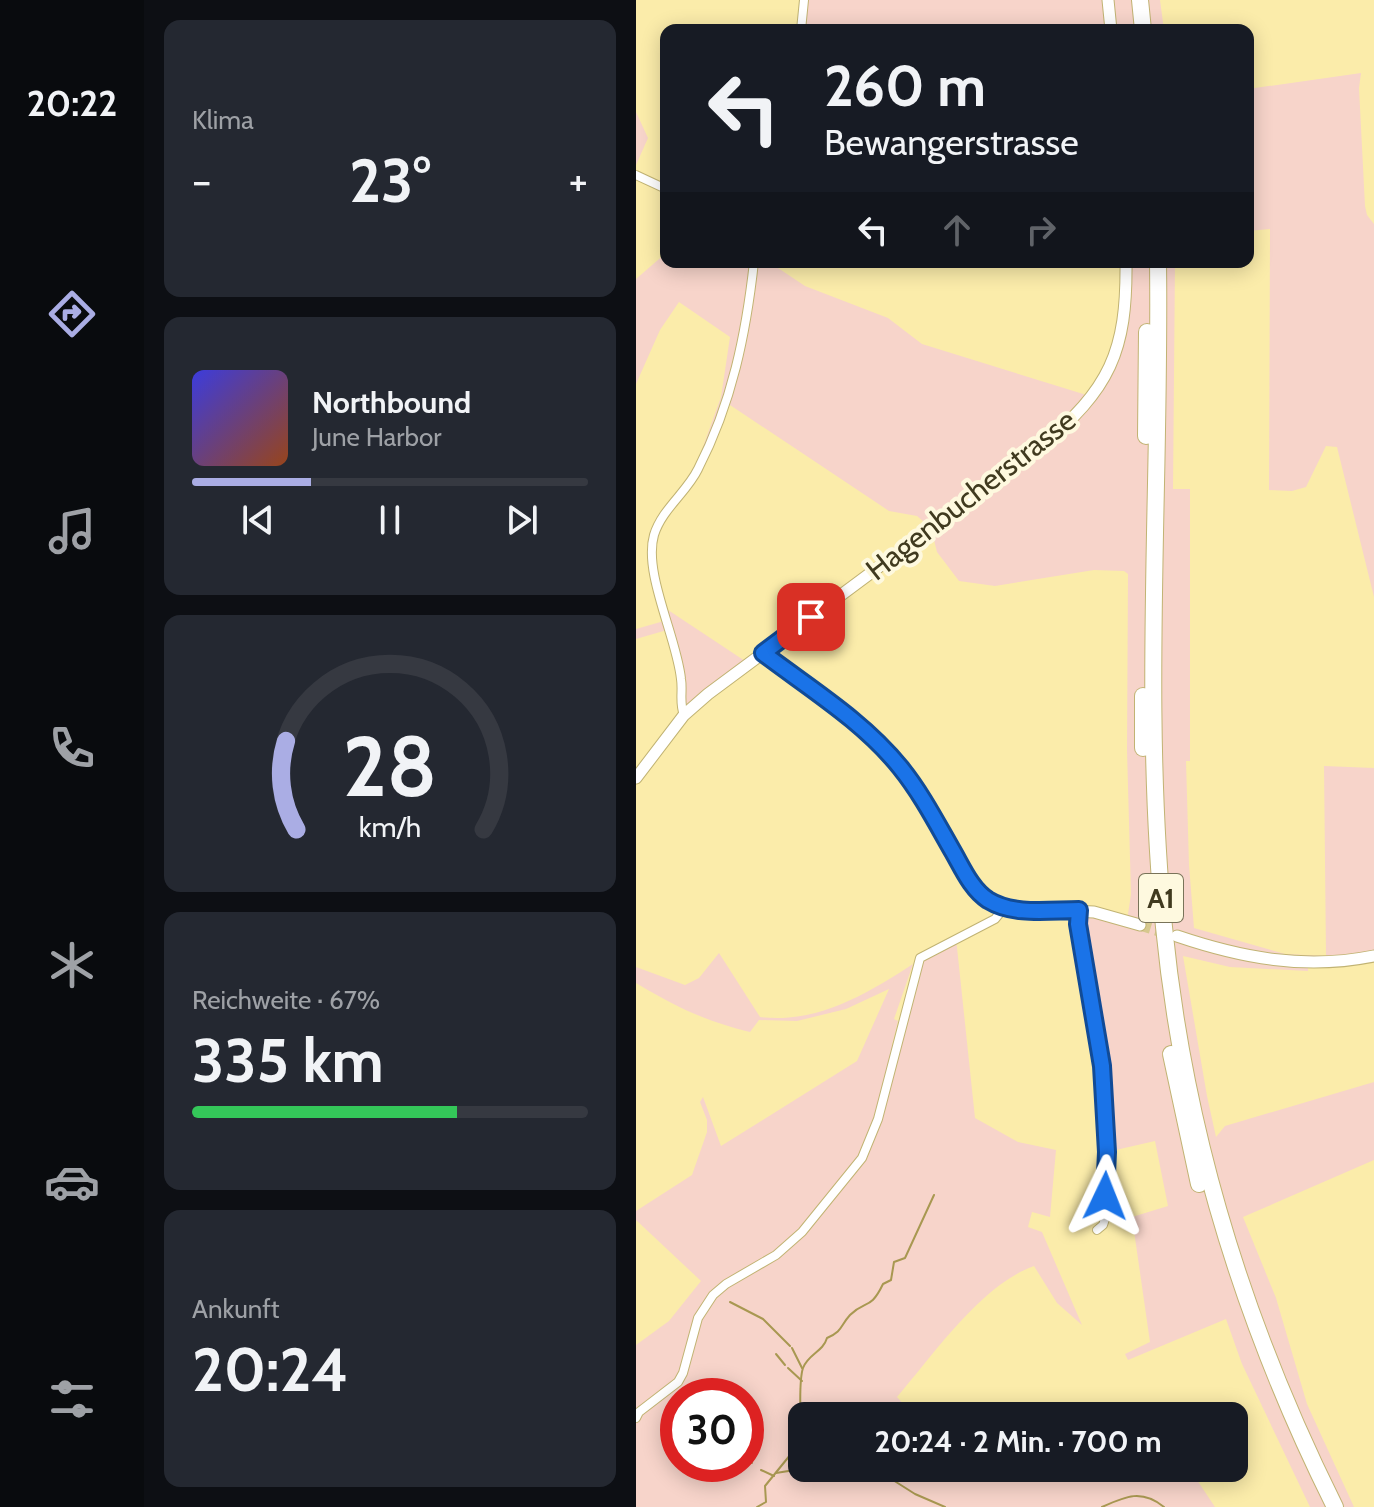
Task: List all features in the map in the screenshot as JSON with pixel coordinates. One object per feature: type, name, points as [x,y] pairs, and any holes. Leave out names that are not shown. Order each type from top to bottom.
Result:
[{"type":"highway","points":[[1129,0],[1131,24]]},
{"type":"highway","points":[[1140,0],[1142,24]]},
{"type":"highway","name":"A1","points":[[1147,268],[1143,739],[1151,905],[1162,1004],[1184,1120],[1227,1275],[1266,1384],[1323,1507]]},
{"type":"highway","name":"A1","points":[[1158,268],[1154,753],[1162,906],[1174,1005],[1196,1123],[1239,1277],[1280,1387],[1335,1507]]},
{"type":"street","points":[[802,24],[804,0]]},
{"type":"street","points":[[1108,0],[1110,24]]},
{"type":"street","points":[[636,175],[660,186]]},
{"type":"street","points":[[684,715],[678,661],[652,557],[654,535],[662,518],[698,470],[729,398],[753,268]]},
{"type":"street","name":"Hagenbucherstrasse","points":[[636,778],[684,715],[1040,447],[1091,400],[1105,379],[1122,334],[1126,309],[1126,268]]},
{"type":"street","points":[[763,653],[874,738],[919,793],[972,884],[986,899],[1004,908],[1079,910],[1140,925]]},
{"type":"street","points":[[636,1418],[639,1412],[678,1382],[698,1318],[713,1295],[776,1255],[802,1232],[862,1158],[878,1119],[920,958],[995,919],[1004,908]]},
{"type":"street","points":[[1079,910],[1078,924],[1103,1080],[1107,1152],[1105,1219],[1097,1230]]},
{"type":"street","points":[[1177,936],[1270,961],[1308,963],[1374,956]]},
{"type":"shaded area","points":[[804,0],[1160,0],[1163,24],[802,24]]},
{"type":"shaded area","points":[[1361,73],[1359,88],[1365,206],[1374,224],[1374,597],[1337,447],[1326,446],[1306,487],[1292,491],[1269,490],[1270,229],[1254,230],[1254,88]]},
{"type":"shaded area","points":[[636,112],[648,138],[636,165]]},
{"type":"shaded area","points":[[660,258],[660,268],[778,268],[805,286],[888,318],[922,344],[1093,397],[1122,334],[1123,268],[1175,268],[1173,489],[1190,489],[1190,761],[1186,761],[1194,928],[1285,954],[1326,956],[1324,766],[1374,768],[1374,956],[1308,964],[1308,971],[1230,967],[1183,956],[1216,1137],[1225,1126],[1374,1082],[1374,1160],[1243,1217],[1276,1298],[1307,1404],[1354,1507],[1310,1507],[1242,1364],[1226,1319],[1128,1360],[1125,1354],[1150,1342],[1132,1217],[1168,1206],[1155,1141],[1107,1152],[1102,1066],[1079,910],[1127,921],[1131,894],[1127,750],[1128,574],[1124,571],[1094,570],[995,586],[959,581],[937,552],[931,528],[917,516],[889,511],[727,403],[726,398],[699,458],[721,397],[730,337],[679,302],[660,330],[636,384],[636,279]]},
{"type":"shaded area","points":[[665,608],[745,661],[688,706],[683,705]]},
{"type":"shaded area","points":[[664,621],[667,630],[636,639],[636,629]]},
{"type":"shaded area","points":[[956,938],[975,1118],[1018,1142],[1056,1150],[1050,1217],[1032,1212],[1028,1227],[1042,1232],[1082,1325],[1057,1303],[1034,1266],[1014,1275],[995,1288],[960,1322],[897,1397],[901,1402],[788,1402],[788,1482],[1198,1482],[1215,1507],[636,1507],[636,1345],[669,1321],[701,1281],[636,1220],[636,1211],[692,1175],[707,1132],[707,1120],[700,1102],[703,1097],[721,1146],[857,1061],[889,989],[846,1009],[797,1021],[759,1020],[750,1032],[705,1018],[651,992],[636,983],[636,967],[685,985],[699,978],[719,953],[760,1017],[781,1018],[801,1016],[841,1004],[913,964],[894,1019],[898,1021],[892,1045],[897,1047],[920,958]]},
{"type":"waterway","points":[[800,1402],[805,1363],[827,1338],[839,1331],[850,1315],[871,1301],[883,1284],[891,1280],[894,1262],[905,1258],[934,1195]]},
{"type":"waterway","points":[[730,1302],[763,1319],[790,1346]]},
{"type":"waterway","points":[[792,1348],[802,1368]]},
{"type":"waterway","points":[[776,1354],[785,1365]]},
{"type":"waterway","points":[[788,1368],[802,1381]]},
{"type":"waterway","points":[[757,1507],[766,1502],[765,1486],[788,1458]]},
{"type":"waterway","points":[[764,1471],[774,1476]]},
{"type":"waterway","points":[[776,1473],[788,1471]]},
{"type":"waterway","points":[[896,1482],[945,1507]]},
{"type":"waterway","points":[[1102,1507],[1134,1496],[1148,1498],[1164,1507]]},
{"type":"tunnel","points":[[1140,925],[1169,934]]},
{"type":"route","points":[[811,617],[763,653],[874,738],[919,793],[972,884],[986,899],[1004,908],[1079,910],[1078,924],[1102,1066],[1107,1152],[1105,1196]]}]
